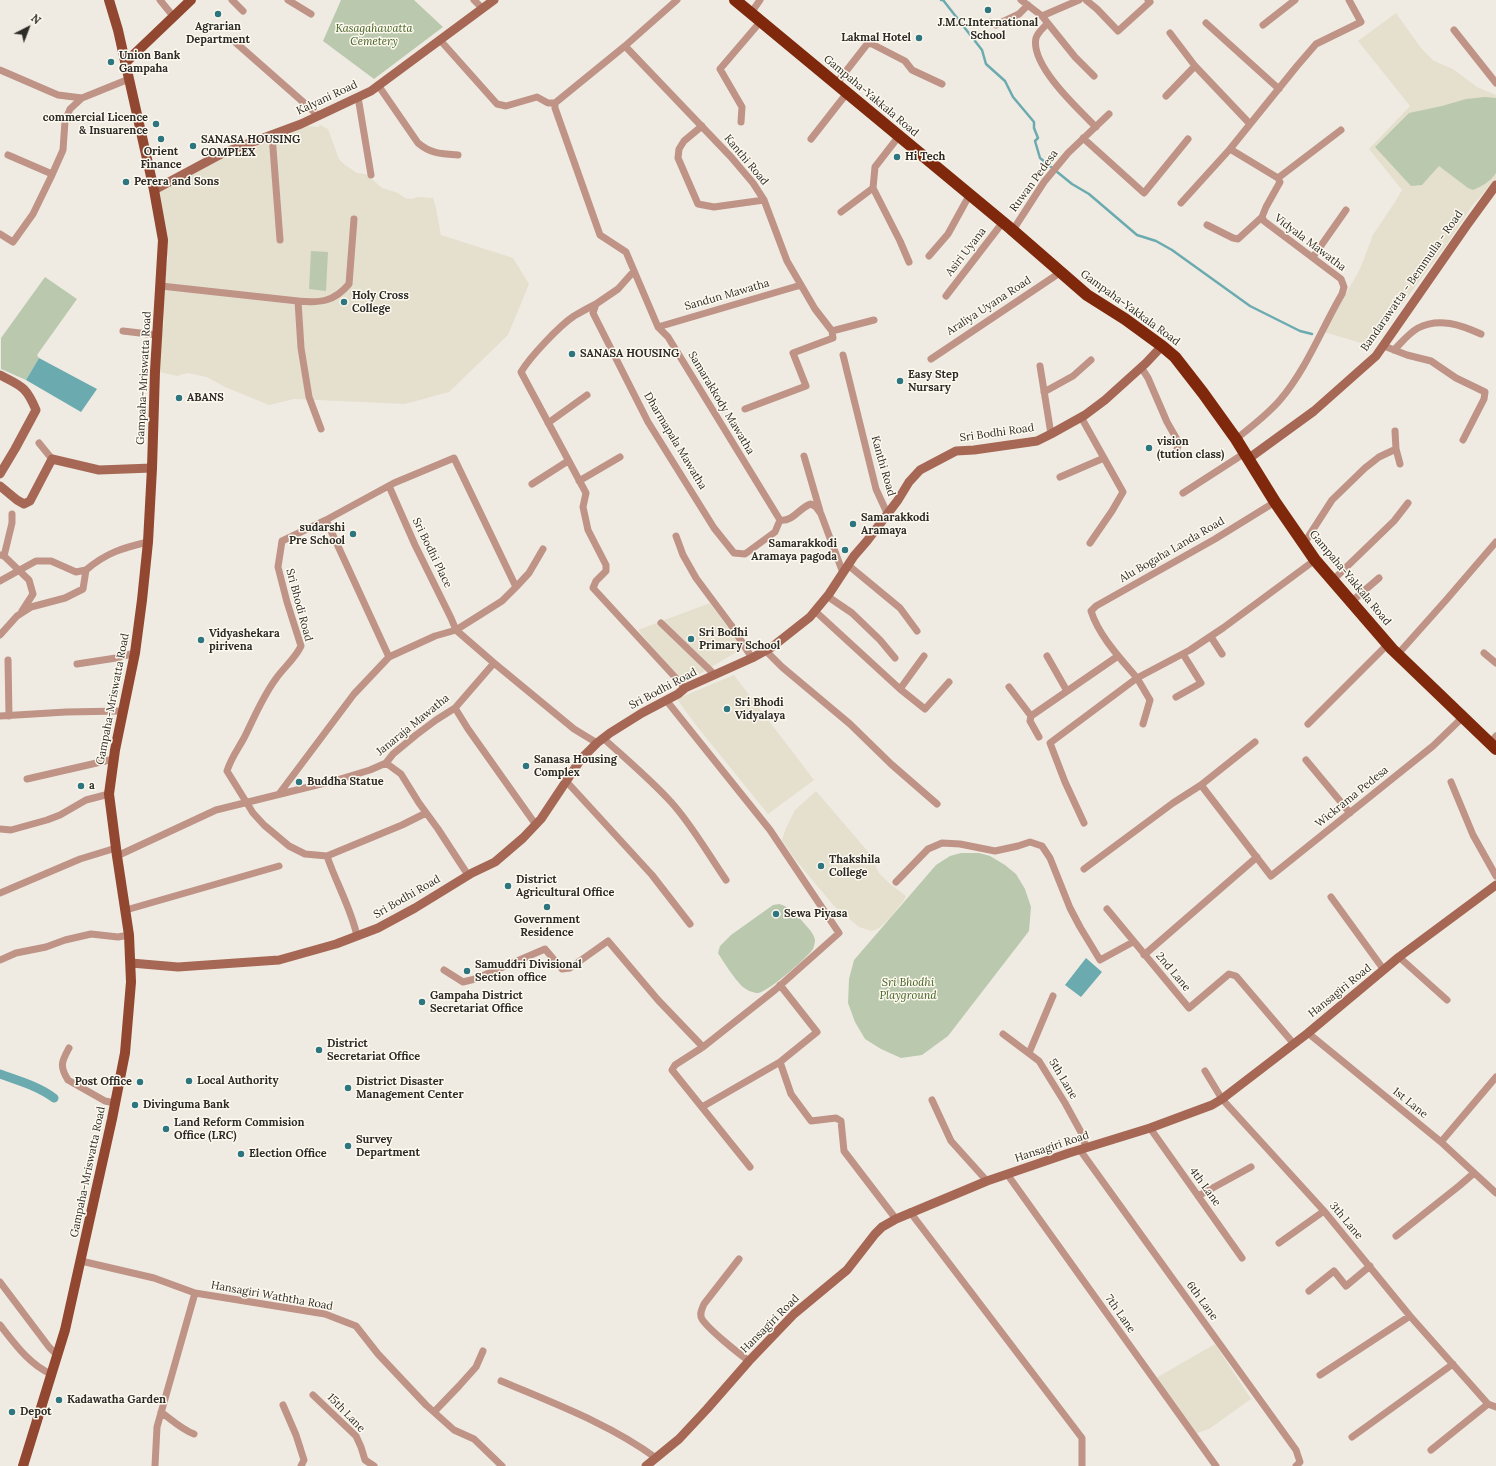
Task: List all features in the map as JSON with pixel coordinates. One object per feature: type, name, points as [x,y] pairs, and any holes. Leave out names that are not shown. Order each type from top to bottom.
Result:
[{"type":"highway","name":"Gampaha-Yakkala Road","points":[[735,0],[752,12],[847,94],[1013,230],[1087,295],[1125,319],[1175,357],[1199,387],[1236,439],[1304,545],[1332,581],[1388,644],[1463,717],[1494,743]]},
{"type":"main road","name":"Gampaha-Mriswatta Road","points":[[23,1466],[65,1330],[81,1260],[125,1053],[131,982],[129,935],[116,852],[109,794],[122,711],[135,653],[148,542],[155,370],[163,240],[154,190],[118,30],[109,0]]},
{"type":"main road","points":[[125,63],[191,0]]},
{"type":"street","points":[[160,0],[173,16]]},
{"type":"street","points":[[232,0],[243,11]]},
{"type":"street","points":[[288,0],[312,14]]},
{"type":"street","points":[[474,0],[482,8]]},
{"type":"street","name":"Kalyani Road","points":[[154,190],[223,153],[319,116],[358,97],[378,85],[494,0]]},
{"type":"street","points":[[440,40],[497,104],[506,106],[537,97],[548,103],[555,103],[625,46],[677,0]]},
{"type":"street","points":[[752,12],[760,0]]},
{"type":"street","points":[[1021,0],[1042,16],[1075,57],[1094,76]]},
{"type":"street","points":[[1042,16],[1079,0]]},
{"type":"street","points":[[1086,0],[1118,31],[1150,2],[1148,0]]},
{"type":"street","points":[[1263,25],[1295,0]]},
{"type":"street","points":[[1181,203],[1230,149],[1316,44],[1360,22],[1349,0]]},
{"type":"street","points":[[991,22],[996,25],[1019,14],[1028,5]]},
{"type":"street","points":[[741,122],[742,107],[720,69],[761,21]]},
{"type":"street","points":[[1206,23],[1279,89]]},
{"type":"street","points":[[1047,24],[1036,38],[1035,47],[1039,61],[1055,83],[1096,127]]},
{"type":"street","points":[[1454,30],[1496,83]]},
{"type":"street","points":[[1170,33],[1195,66],[1250,124]]},
{"type":"street","points":[[235,42],[319,116]]},
{"type":"street","points":[[836,84],[868,44],[872,44],[905,61],[912,70],[942,84]]},
{"type":"street","name":"Kanthi Road","points":[[625,46],[702,126],[753,182],[764,200],[787,261],[815,309],[832,331]]},
{"type":"street","points":[[1166,96],[1195,66]]},
{"type":"street","points":[[0,70],[58,95],[82,98]]},
{"type":"street","points":[[0,234],[13,242],[33,214],[63,150],[65,122],[70,109],[82,98],[129,79]]},
{"type":"street","points":[[378,85],[418,143],[426,150],[437,153],[458,155]]},
{"type":"street","points":[[811,139],[847,94]]},
{"type":"street","points":[[358,97],[371,175]]},
{"type":"street","name":"Samarakkody Mawatha","points":[[555,103],[555,108],[600,235],[626,252],[658,327],[668,337],[780,520]]},
{"type":"street","name":"Ruwan Pedesa","points":[[1013,230],[1044,182],[1068,153],[1109,114]]},
{"type":"street","points":[[702,126],[684,141],[679,149],[678,158],[698,204],[714,207],[764,200]]},
{"type":"street","points":[[1230,149],[1278,178],[1341,130]]},
{"type":"street","points":[[272,135],[280,240]]},
{"type":"street","points":[[899,136],[875,167],[873,188],[900,241],[908,262]]},
{"type":"street","points":[[1083,138],[1144,193],[1188,139]]},
{"type":"street","points":[[8,155],[52,174]]},
{"type":"street","name":"Vidyala Mawatha","points":[[1236,439],[1267,413],[1280,399],[1303,366],[1342,294],[1344,287],[1341,279],[1264,221],[1262,217],[1266,207],[1280,182],[1278,178]]},
{"type":"street","name":"Bandarawatta - Bemmulla - Road","points":[[1246,456],[1314,411],[1361,370],[1384,346],[1427,281],[1496,186]]},
{"type":"street","points":[[841,212],[873,188]]},
{"type":"street","points":[[929,256],[948,234],[970,194]]},
{"type":"street","points":[[1313,257],[1346,210]]},
{"type":"street","points":[[1206,224],[1233,238],[1238,239],[1262,217]]},
{"type":"street","points":[[161,286],[316,302],[330,300],[343,292],[349,284],[354,219]]},
{"type":"street","name":"Asiri Uyana","points":[[946,296],[1003,222]]},
{"type":"street","points":[[634,271],[618,289],[573,317],[525,365],[521,372],[586,493],[583,507],[588,530],[606,565],[606,571],[596,581],[593,588],[685,688]]},
{"type":"street","name":"Araliya Uyana Road","points":[[931,359],[1061,272]]},
{"type":"street","name":"Sandun Mawatha","points":[[658,327],[801,285]]},
{"type":"street","points":[[298,300],[301,348],[309,397],[321,429]]},
{"type":"street","name":"Dharmapala Mawatha","points":[[596,304],[593,313],[648,422],[714,528],[734,553],[745,554],[775,532],[780,520]]},
{"type":"street","points":[[745,409],[806,386],[793,353],[833,338],[832,331],[874,320]]},
{"type":"street","points":[[1394,350],[1416,329],[1427,324],[1446,323],[1461,326],[1481,334]]},
{"type":"street","points":[[123,331],[157,335]]},
{"type":"street","name":"Sri Bodhi Road","points":[[131,963],[178,967],[279,960],[336,944],[378,928],[415,908],[468,875],[495,862],[536,825],[581,759],[600,741],[642,713],[678,694],[685,688],[752,658],[772,647],[797,628],[815,611],[827,596],[854,556],[898,500],[909,482],[920,470],[956,451],[974,450],[1037,441],[1051,434],[1081,417],[1105,400],[1162,346]]},
{"type":"street","points":[[1384,346],[1407,355],[1431,361],[1456,378],[1485,392],[1484,399],[1463,440]]},
{"type":"street","name":"Kanthi Road","points":[[843,355],[876,489],[887,514]]},
{"type":"street","points":[[1044,392],[1073,376],[1091,360]]},
{"type":"street","points":[[1040,366],[1051,434]]},
{"type":"street","points":[[1141,367],[1148,378],[1167,422],[1179,443],[1177,449]]},
{"type":"street","points":[[0,375],[23,387],[36,410],[0,474]]},
{"type":"street","points":[[548,423],[587,395]]},
{"type":"street","points":[[1081,417],[1123,492],[1120,500],[1090,543]]},
{"type":"street","points":[[1395,431],[1396,450],[1400,464]]},
{"type":"street","points":[[40,443],[52,458],[99,470],[152,468]]},
{"type":"street","points":[[1304,545],[1332,500],[1364,468],[1379,457],[1396,450]]},
{"type":"street","points":[[804,456],[821,514],[843,574]]},
{"type":"street","points":[[1183,493],[1246,456]]},
{"type":"street","points":[[579,481],[620,457]]},
{"type":"street","points":[[0,486],[17,500],[24,504],[28,503],[52,458]]},
{"type":"street","points":[[389,657],[326,520],[389,486],[454,458],[516,587]]},
{"type":"street","points":[[1060,477],[1104,458]]},
{"type":"street","points":[[532,484],[568,460]]},
{"type":"street","name":"Sri Bodhi Place","points":[[389,486],[415,545],[456,630]]},
{"type":"street","name":"Alu Bogaha Landa Road","points":[[1118,656],[1095,622],[1091,611],[1096,606],[1215,539],[1275,502]]},
{"type":"street","points":[[1332,581],[1394,521],[1408,503]]},
{"type":"street","points":[[780,520],[785,521],[806,505],[811,504],[816,507],[821,514]]},
{"type":"street","points":[[12,514],[12,523],[2,556],[29,580],[33,594],[20,615]]},
{"type":"street","name":"Sri Bhodi Road","points":[[326,520],[282,541],[278,567],[301,646],[297,654],[276,678],[266,693],[244,738],[230,760],[227,770],[253,813],[289,846],[305,854],[327,856],[402,825],[426,813]]},
{"type":"street","points":[[676,536],[683,555],[696,578],[731,625],[752,658]]},
{"type":"street","points":[[0,581],[36,562],[51,561],[76,572],[86,570],[109,553],[148,542]]},
{"type":"street","points":[[1398,654],[1496,542]]},
{"type":"street","points":[[279,794],[354,694],[389,657],[436,636],[456,630],[502,601],[529,573],[543,549]]},
{"type":"street","points":[[1084,823],[1065,782],[1050,743],[1137,678],[1183,654],[1264,599],[1315,560]]},
{"type":"street","points":[[848,565],[900,608],[917,631]]},
{"type":"street","points":[[0,635],[20,615],[31,607],[65,598],[83,589],[86,570]]},
{"type":"street","points":[[1351,602],[1379,578]]},
{"type":"street","points":[[827,596],[852,613],[880,640],[895,658]]},
{"type":"street","points":[[815,611],[900,689],[925,709],[949,682]]},
{"type":"street","points":[[661,623],[715,675]]},
{"type":"street","points":[[456,630],[574,729],[600,741],[650,780],[671,802],[689,825],[726,880]]},
{"type":"street","points":[[1210,636],[1222,654]]},
{"type":"street","points":[[1308,724],[1388,644]]},
{"type":"street","points":[[765,650],[782,667],[850,724],[891,764],[937,804]]},
{"type":"street","points":[[77,664],[116,658],[135,653]]},
{"type":"street","points":[[1484,653],[1496,663]]},
{"type":"street","points":[[1176,697],[1201,683],[1183,654]]},
{"type":"street","points":[[900,689],[924,656]]},
{"type":"street","points":[[1047,656],[1068,691]]},
{"type":"street","points":[[1031,716],[1118,656],[1137,678],[1150,700],[1143,724]]},
{"type":"street","points":[[8,660],[9,716]]},
{"type":"street","name":"Janaraja Mawatha","points":[[0,893],[80,859],[116,852],[216,810],[337,780],[370,770],[386,763],[393,754],[416,735],[454,708],[494,663]]},
{"type":"street","points":[[1009,687],[1031,716],[1030,721],[1040,737]]},
{"type":"street","points":[[666,700],[770,830],[839,933],[780,985],[703,1047],[675,1065],[672,1070],[750,1167]]},
{"type":"street","points":[[454,708],[536,825]]},
{"type":"street","points":[[0,716],[66,712],[122,711]]},
{"type":"street","name":"Wickrama Pedesa","points":[[1257,858],[1271,876],[1433,746],[1463,717]]},
{"type":"street","points":[[1084,869],[1173,803],[1201,785],[1255,742]]},
{"type":"street","points":[[27,779],[114,758]]},
{"type":"street","points":[[1306,760],[1350,813]]},
{"type":"street","points":[[386,763],[401,774],[468,875]]},
{"type":"street","points":[[566,781],[652,876],[690,924]]},
{"type":"street","points":[[1450,782],[1473,835],[1496,876]]},
{"type":"street","points":[[1144,955],[1257,858],[1201,785]]},
{"type":"street","points":[[0,829],[12,830],[46,820],[60,815],[86,800],[109,794]]},
{"type":"street","points":[[896,882],[928,849],[942,843],[960,844],[995,851],[1030,842],[1042,846],[1050,858],[1070,908],[1100,960],[1133,942]]},
{"type":"street","points":[[327,856],[333,875],[354,921],[357,936]]},
{"type":"street","points":[[126,910],[279,866]]},
{"type":"street","name":"Hansagiri Road","points":[[646,1466],[679,1439],[749,1361],[794,1314],[847,1270],[882,1228],[910,1212],[987,1180],[1150,1128],[1222,1100],[1308,1033],[1399,958],[1496,885]]},
{"type":"street","points":[[1331,897],[1384,970]]},
{"type":"street","name":"2nd Lane","points":[[1107,909],[1189,1008],[1229,974],[1236,976],[1294,1044]]},
{"type":"street","points":[[0,960],[16,953],[46,947],[65,940],[91,934],[118,937],[129,935]]},
{"type":"street","points":[[444,970],[463,982],[475,979],[545,949],[562,969],[570,968],[608,941],[658,1000],[703,1047]]},
{"type":"street","points":[[1399,958],[1447,1000]]},
{"type":"street","points":[[702,1107],[780,1062],[817,1032],[780,985]]},
{"type":"street","points":[[1029,1053],[1053,996]]},
{"type":"street","name":"1st Lane","points":[[1308,1033],[1441,1142],[1496,1192]]},
{"type":"street","name":"5th Lane","points":[[1003,1034],[1039,1060],[1082,1134],[1083,1149]]},
{"type":"street","points":[[69,1048],[64,1054],[62,1063],[68,1080],[105,1101],[115,1103]]},
{"type":"street","points":[[780,1062],[791,1094],[811,1121],[836,1118],[840,1121],[844,1151],[896,1219]]},
{"type":"street","name":"3th Lane","points":[[1205,1071],[1222,1100],[1324,1211],[1410,1316],[1488,1404]]},
{"type":"street","points":[[1441,1142],[1496,1077]]},
{"type":"street","points":[[932,1100],[951,1141],[987,1180]]},
{"type":"street","name":"4th Lane","points":[[1150,1128],[1242,1258]]},
{"type":"street","name":"6th Lane","points":[[1083,1149],[1296,1450],[1300,1462],[1296,1466]]},
{"type":"street","points":[[1198,1196],[1251,1167]]},
{"type":"street","points":[[1396,1236],[1460,1186],[1474,1173]]},
{"type":"street","name":"7th Lane","points":[[1007,1174],[1216,1466]]},
{"type":"street","points":[[1279,1243],[1324,1211]]},
{"type":"street","points":[[910,1212],[1082,1438],[1082,1466]]},
{"type":"street","points":[[739,1259],[704,1304],[700,1312],[706,1324],[749,1361]]},
{"type":"street","name":"Hansagiri Waththa Road","points":[[81,1260],[154,1278],[195,1293],[325,1314],[356,1326],[378,1354],[434,1412],[454,1430],[474,1440],[502,1466]]},
{"type":"street","points":[[1309,1291],[1334,1271],[1346,1286],[1370,1266]]},
{"type":"street","points":[[0,1282],[57,1355]]},
{"type":"street","points":[[155,1466],[157,1426],[160,1412],[195,1293]]},
{"type":"street","points":[[1320,1376],[1410,1316]]},
{"type":"street","points":[[0,1326],[28,1359],[44,1371],[51,1374]]},
{"type":"street","points":[[434,1412],[476,1367],[483,1351]]},
{"type":"street","points":[[1352,1437],[1451,1362]]},
{"type":"street","points":[[501,1381],[590,1419],[640,1447],[656,1458]]},
{"type":"street","name":"15th Lane","points":[[313,1395],[356,1436],[365,1460],[374,1466]]},
{"type":"street","points":[[283,1404],[296,1435],[304,1460],[301,1466]]},
{"type":"street","points":[[1431,1450],[1488,1404],[1496,1406]]},
{"type":"street","points":[[160,1412],[174,1421],[182,1429],[194,1434]]},
{"type":"shaded area","points":[[1396,13],[1421,48],[1434,61],[1453,69],[1477,87],[1496,95],[1496,179],[1472,206],[1447,244],[1371,346],[1324,332],[1360,269],[1373,235],[1402,190],[1369,149],[1410,106],[1358,41]]},
{"type":"shaded area","points":[[320,125],[328,129],[339,159],[345,165],[357,173],[366,174],[382,188],[398,193],[405,198],[433,198],[441,235],[513,258],[529,284],[508,335],[449,392],[405,404],[294,399],[269,405],[225,387],[207,377],[187,373],[177,376],[155,371],[164,323],[162,291],[168,258],[164,248],[155,189],[190,170],[307,126],[319,127]]},
{"type":"shaded area","name":"Sri Bodhi Primary School","points":[[710,603],[743,648],[683,684],[638,630]]},
{"type":"shaded area","points":[[734,675],[814,780],[768,814],[695,724],[677,699]]},
{"type":"shaded area","points":[[816,791],[871,855],[879,873],[906,896],[891,917],[879,928],[872,931],[859,927],[834,906],[794,858],[782,840],[795,810]]},
{"type":"shaded area","points":[[1215,1344],[1251,1399],[1209,1429],[1197,1433],[1156,1378]]},
{"type":"green space","name":"Kasagahawatta Cemetery","points":[[341,0],[414,0],[443,27],[374,79],[323,41]]},
{"type":"green space","points":[[1485,97],[1496,98],[1496,173],[1483,185],[1473,190],[1468,188],[1439,166],[1422,185],[1411,186],[1375,147],[1409,113],[1466,99]]},
{"type":"green space","points":[[311,251],[328,252],[326,291],[309,289]]},
{"type":"green space","points":[[45,277],[77,299],[37,355],[39,358],[26,380],[1,369],[1,338]]},
{"type":"green space","name":"Sri Bhodhi Playground","points":[[961,853],[979,853],[990,856],[1016,874],[1025,889],[1031,907],[1029,931],[948,1036],[922,1055],[901,1058],[881,1049],[865,1039],[855,1022],[848,1003],[849,979],[854,960],[936,865],[950,856]]},
{"type":"green space","points":[[779,904],[786,907],[798,916],[810,930],[815,940],[814,947],[803,960],[770,987],[758,993],[752,992],[743,987],[727,967],[718,953],[720,946],[731,935],[773,905]]},
{"type":"water","points":[[39,358],[97,389],[81,412],[26,380]]},
{"type":"water","points":[[1086,958],[1102,972],[1081,997],[1065,985]]},
{"type":"waterway","points":[[941,0],[943,0],[982,50],[986,64],[1005,81],[1013,97],[1034,122],[1034,128],[1038,138],[1035,141],[1040,158],[1072,184],[1089,194],[1137,235],[1156,241],[1172,250],[1250,306],[1300,331],[1312,334]]},
{"type":"waterway","points":[[0,1074],[35,1087],[54,1098]]},
{"type":"place","name":"J.M.C.International School","points":[[988,10]]},
{"type":"place","name":"Agrarian Department","points":[[218,14]]},
{"type":"place","name":"Lakmal Hotel","points":[[919,38]]},
{"type":"place","name":"Union Bank Gampaha","points":[[111,62]]},
{"type":"place","name":"commercial Licence & Insuarence","points":[[156,124]]},
{"type":"place","name":"Orient Finance","points":[[161,139]]},
{"type":"place","name":"SANASA HOUSING COMPLEX","points":[[193,146]]},
{"type":"place","name":"Hi Tech","points":[[897,157]]},
{"type":"place","name":"Perera and Sons","points":[[126,182]]},
{"type":"place","name":"Holy Cross College","points":[[344,302]]},
{"type":"place","name":"SANASA HOUSING","points":[[572,354]]},
{"type":"place","name":"Easy Step Nursary","points":[[900,381]]},
{"type":"place","name":"ABANS","points":[[179,398]]},
{"type":"place","name":"vision (tution class)","points":[[1149,448]]},
{"type":"place","name":"Samarakkodi Aramaya","points":[[853,524]]},
{"type":"place","name":"sudarshi Pre School","points":[[353,534]]},
{"type":"place","name":"Samarakkodi Aramaya pagoda","points":[[845,550]]},
{"type":"place","name":"Sri Bodhi Primary School","points":[[691,639]]},
{"type":"place","name":"Vidyashekara pirivena","points":[[201,640]]},
{"type":"place","name":"Sri Bhodi Vidyalaya","points":[[727,709]]},
{"type":"place","name":"Sanasa Housing Complex","points":[[526,766]]},
{"type":"place","name":"Buddha Statue","points":[[299,782]]},
{"type":"place","name":"a","points":[[81,786]]},
{"type":"place","name":"Thakshila College","points":[[821,866]]},
{"type":"place","name":"District Agricultural Office","points":[[508,886]]},
{"type":"place","name":"Government Residence","points":[[547,907]]},
{"type":"place","name":"Sewa Piyasa","points":[[776,914]]},
{"type":"place","name":"Samuddri Divisional Section office","points":[[467,971]]},
{"type":"place","name":"Gampaha District Secretariat Office","points":[[422,1002]]},
{"type":"place","name":"District Secretariat Office","points":[[319,1050]]},
{"type":"place","name":"Local Authority","points":[[189,1081]]},
{"type":"place","name":"Post Office","points":[[140,1082]]},
{"type":"place","name":"District Disaster Management Center","points":[[348,1088]]},
{"type":"place","name":"Divinguma Bank","points":[[135,1105]]},
{"type":"place","name":"Land Reform Commision Office (LRC)","points":[[166,1129]]},
{"type":"place","name":"Survey Department","points":[[348,1146]]},
{"type":"place","name":"Election Office","points":[[241,1154]]},
{"type":"place","name":"Kadawatha Garden","points":[[59,1400]]},
{"type":"place","name":"Depot","points":[[12,1412]]}]
